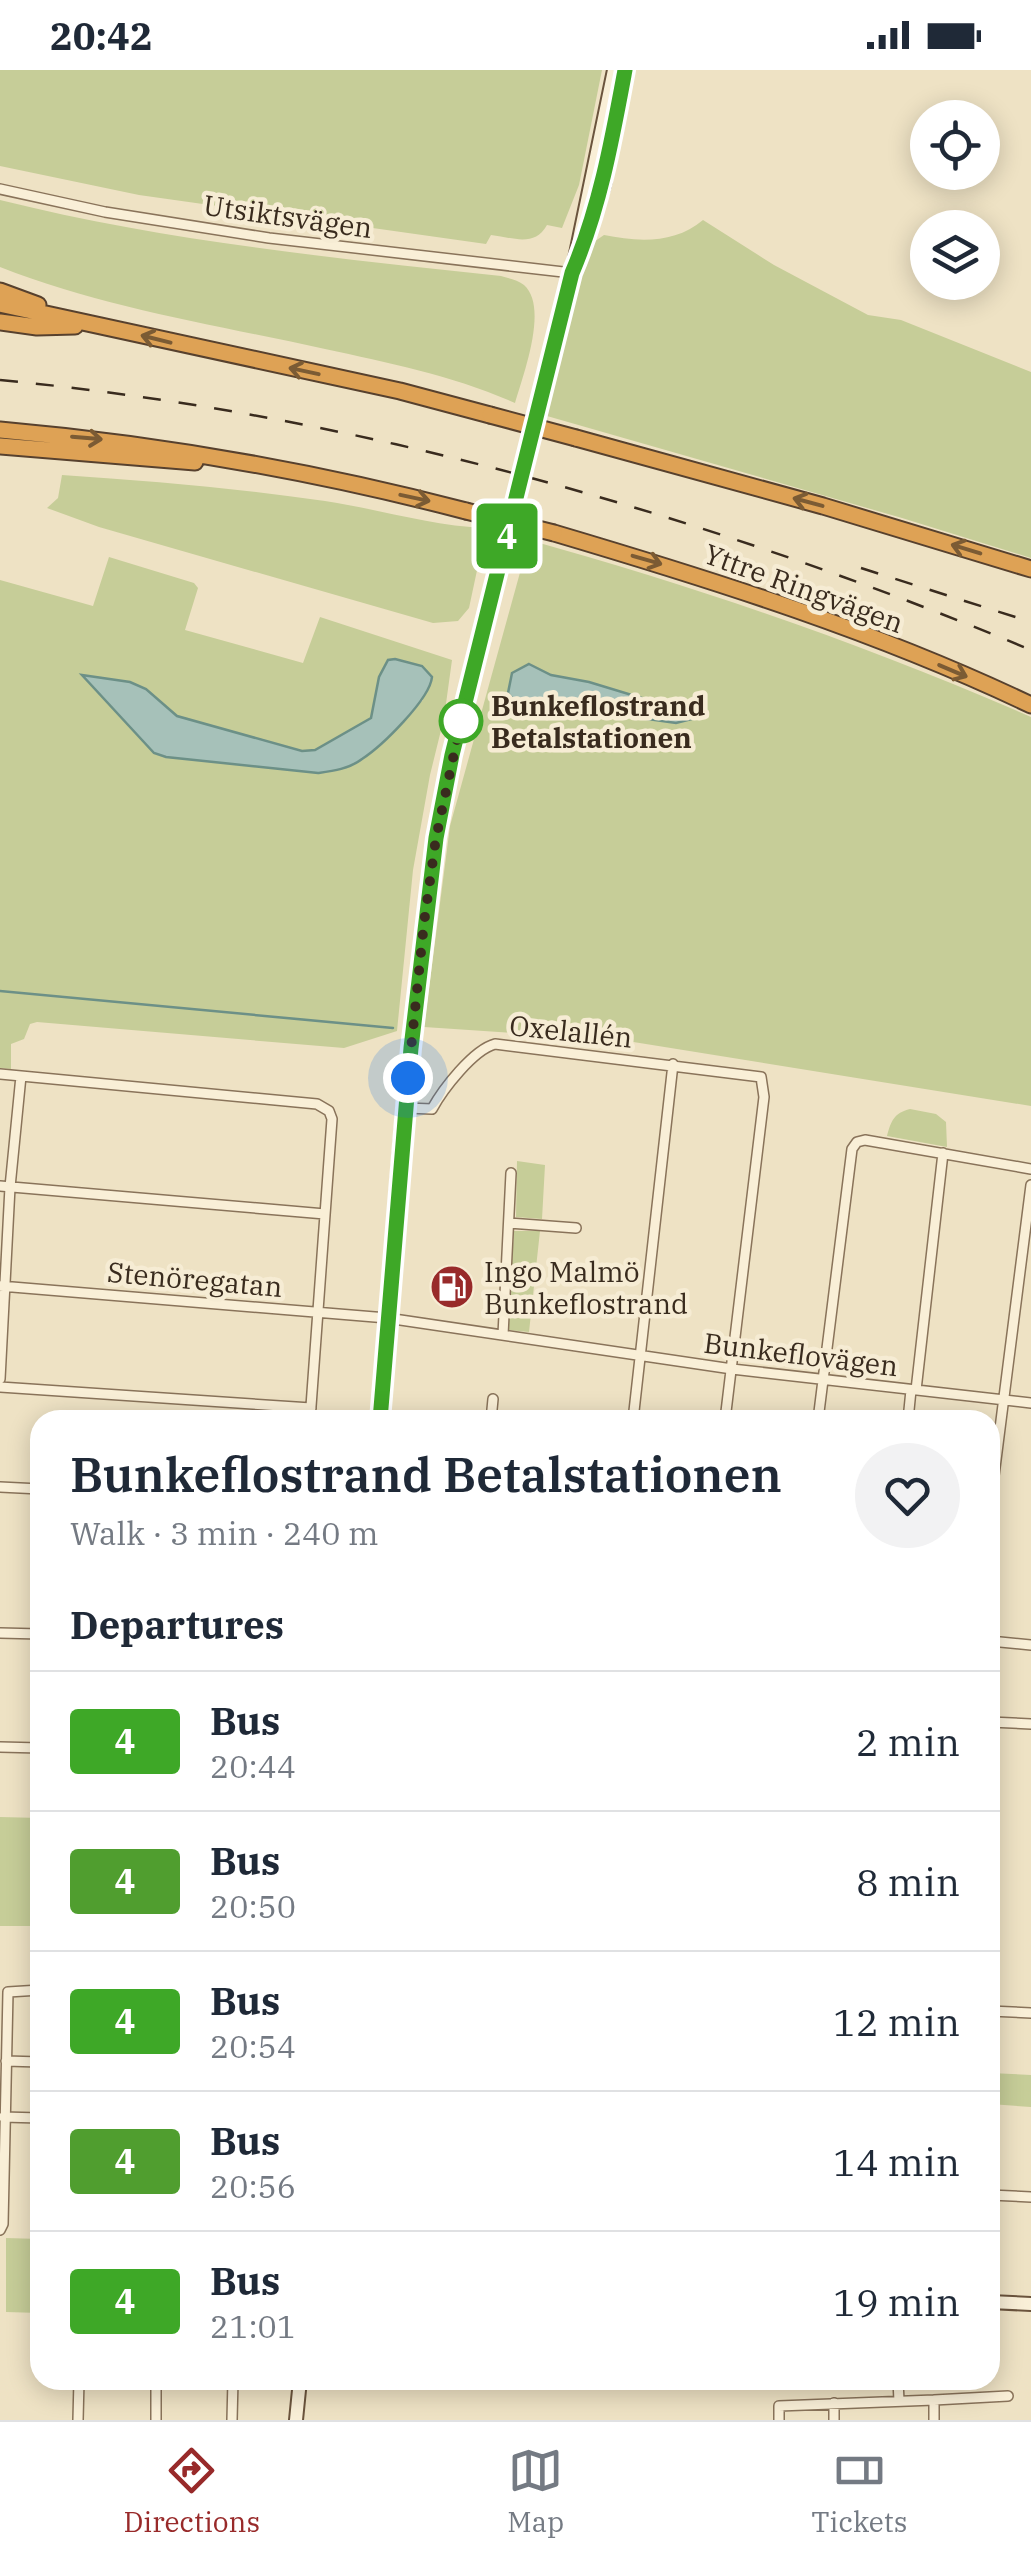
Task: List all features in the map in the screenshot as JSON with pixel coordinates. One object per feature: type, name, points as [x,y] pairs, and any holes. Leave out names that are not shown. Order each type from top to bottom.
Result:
[{"type":"highway","points":[[0,290],[104,326]]},
{"type":"highway","points":[[0,304],[400,391],[823,506],[1031,570]]},
{"type":"highway","points":[[0,322],[37,327],[104,326]]},
{"type":"highway","points":[[0,430],[103,439],[222,457],[362,487]]},
{"type":"highway","points":[[0,446],[199,463],[362,487]]},
{"type":"highway","name":"Yttre Ringvägen","points":[[362,487],[554,532],[694,574],[824,619],[1031,705]]},
{"type":"street","points":[[381,1410],[414,1018],[433,855],[452,755],[572,273],[614,70]]},
{"type":"street","points":[[572,273],[604,185],[625,70]]},
{"type":"street","name":"Utsiktsvägen","points":[[0,189],[105,212],[268,238],[572,273]]},
{"type":"street","name":"Oxelallén","points":[[406,1108],[432,1109],[445,1086],[486,1046],[496,1044],[761,1077],[764,1096],[732,1369]]},
{"type":"street","points":[[634,1410],[673,1064]]},
{"type":"street","points":[[0,1074],[318,1104],[332,1119],[311,1408],[0,1387]]},
{"type":"street","points":[[0,1379],[5,1186],[21,1076]]},
{"type":"street","points":[[819,1410],[852,1148],[857,1142],[865,1140],[1031,1169]]},
{"type":"street","points":[[910,1410],[942,1152]]},
{"type":"street","points":[[503,1335],[510,1172]]},
{"type":"street","points":[[1000,1424],[1031,1185]]},
{"type":"street","points":[[5,1186],[324,1214]]},
{"type":"street","points":[[510,1223],[576,1228]]},
{"type":"street","name":"Stenöregatan","points":[[2,1286],[387,1318]]},
{"type":"street","name":"Bunkeflovägen","points":[[387,1318],[732,1369],[1031,1403]]},
{"type":"street","points":[[726,1410],[732,1369]]},
{"type":"street","points":[[492,1410],[493,1399]]},
{"type":"street","points":[[0,1486],[30,1488]]},
{"type":"street","points":[[0,1632],[30,1634]]},
{"type":"street","points":[[1000,1642],[1031,1645]]},
{"type":"street","points":[[1000,1722],[1031,1724]]},
{"type":"street","points":[[0,1747],[30,1748]]},
{"type":"street","points":[[0,2230],[8,1992],[30,1991]]},
{"type":"street","points":[[1000,2012],[1031,2013]]},
{"type":"street","points":[[6,2061],[30,2062]]},
{"type":"street","points":[[2,2117],[30,2118]]},
{"type":"street","points":[[1000,2196],[1031,2197]]},
{"type":"street","points":[[1000,2302],[1031,2304]]},
{"type":"street","points":[[78,2420],[79,2390]]},
{"type":"street","points":[[156,2390],[156,2420]]},
{"type":"street","points":[[232,2390],[232,2420]]},
{"type":"street","points":[[296,2420],[299,2390]]},
{"type":"street","points":[[898,2390],[899,2401]]},
{"type":"street","points":[[779,2420],[779,2406],[1008,2396]]},
{"type":"street","points":[[934,2400],[934,2420]]},
{"type":"street","points":[[834,2403],[834,2420]]},
{"type":"green space","points":[[0,70],[602,70],[579,185],[562,228],[547,225],[530,239],[491,235],[486,244],[139,195],[0,166]]},
{"type":"green space","points":[[0,200],[186,237],[516,280],[531,295],[534,325],[515,403],[422,371],[120,305],[0,267]]},
{"type":"green space","points":[[703,220],[774,265],[868,315],[901,320],[1031,372],[1031,558],[547,416],[588,246],[604,235],[643,240],[668,237]]},
{"type":"green space","points":[[62,475],[260,492],[486,528],[469,608],[458,621],[433,623],[99,527],[47,508],[58,498]]},
{"type":"green space","points":[[529,540],[783,620],[1031,717],[1031,1106],[621,1040],[424,1027],[450,826]]},
{"type":"green space","points":[[109,557],[194,583],[198,588],[185,630],[303,663],[320,617],[452,660],[413,870],[397,1031],[344,1048],[37,1022],[30,1024],[24,1039],[11,1044],[11,1069],[0,1068],[0,580],[93,606]],"holes":[[[82,676],[146,689],[177,716],[302,751],[315,750],[371,718],[379,677],[423,700],[363,756],[318,773],[154,753]]]},
{"type":"green space","points":[[910,1109],[936,1114],[946,1122],[947,1147],[887,1136],[894,1118]]},
{"type":"green space","points":[[517,1161],[545,1165],[542,1219],[516,1217]]},
{"type":"green space","points":[[514,1231],[540,1231],[529,1332],[508,1330]]},
{"type":"green space","points":[[0,1817],[30,1818],[30,1926],[0,1926]]},
{"type":"green space","points":[[1000,2073],[1031,2075],[1031,2107],[1000,2105]]},
{"type":"green space","points":[[6,2238],[30,2239],[30,2313],[6,2312]]},
{"type":"water","points":[[388,660],[422,666],[432,677],[423,697],[392,733],[362,759],[318,773],[154,753],[82,675],[130,682],[146,689],[177,716],[302,751],[315,750],[371,718],[379,677]]},
{"type":"water","points":[[529,664],[551,675],[589,682],[688,712],[692,719],[676,723],[514,700],[508,693],[512,673]]},
{"type":"waterway","points":[[0,991],[393,1028]]},
{"type":"railway","points":[[0,380],[265,417],[525,476],[781,555],[1031,650]]},
{"type":"railway","points":[[861,568],[1031,622]]},
{"type":"bus line","name":"4","points":[[381,1410],[411,1048],[436,838],[452,755],[572,273],[604,185],[625,70]]},
{"type":"place","name":"Bunkeflostrand Betalstationen","points":[[461,721]]},
{"type":"place","name":"Ingo Malmö Bunkeflostrand","points":[[452,1287]]},
{"type":"route","points":[[408,1078],[436,838],[461,721]]}]
